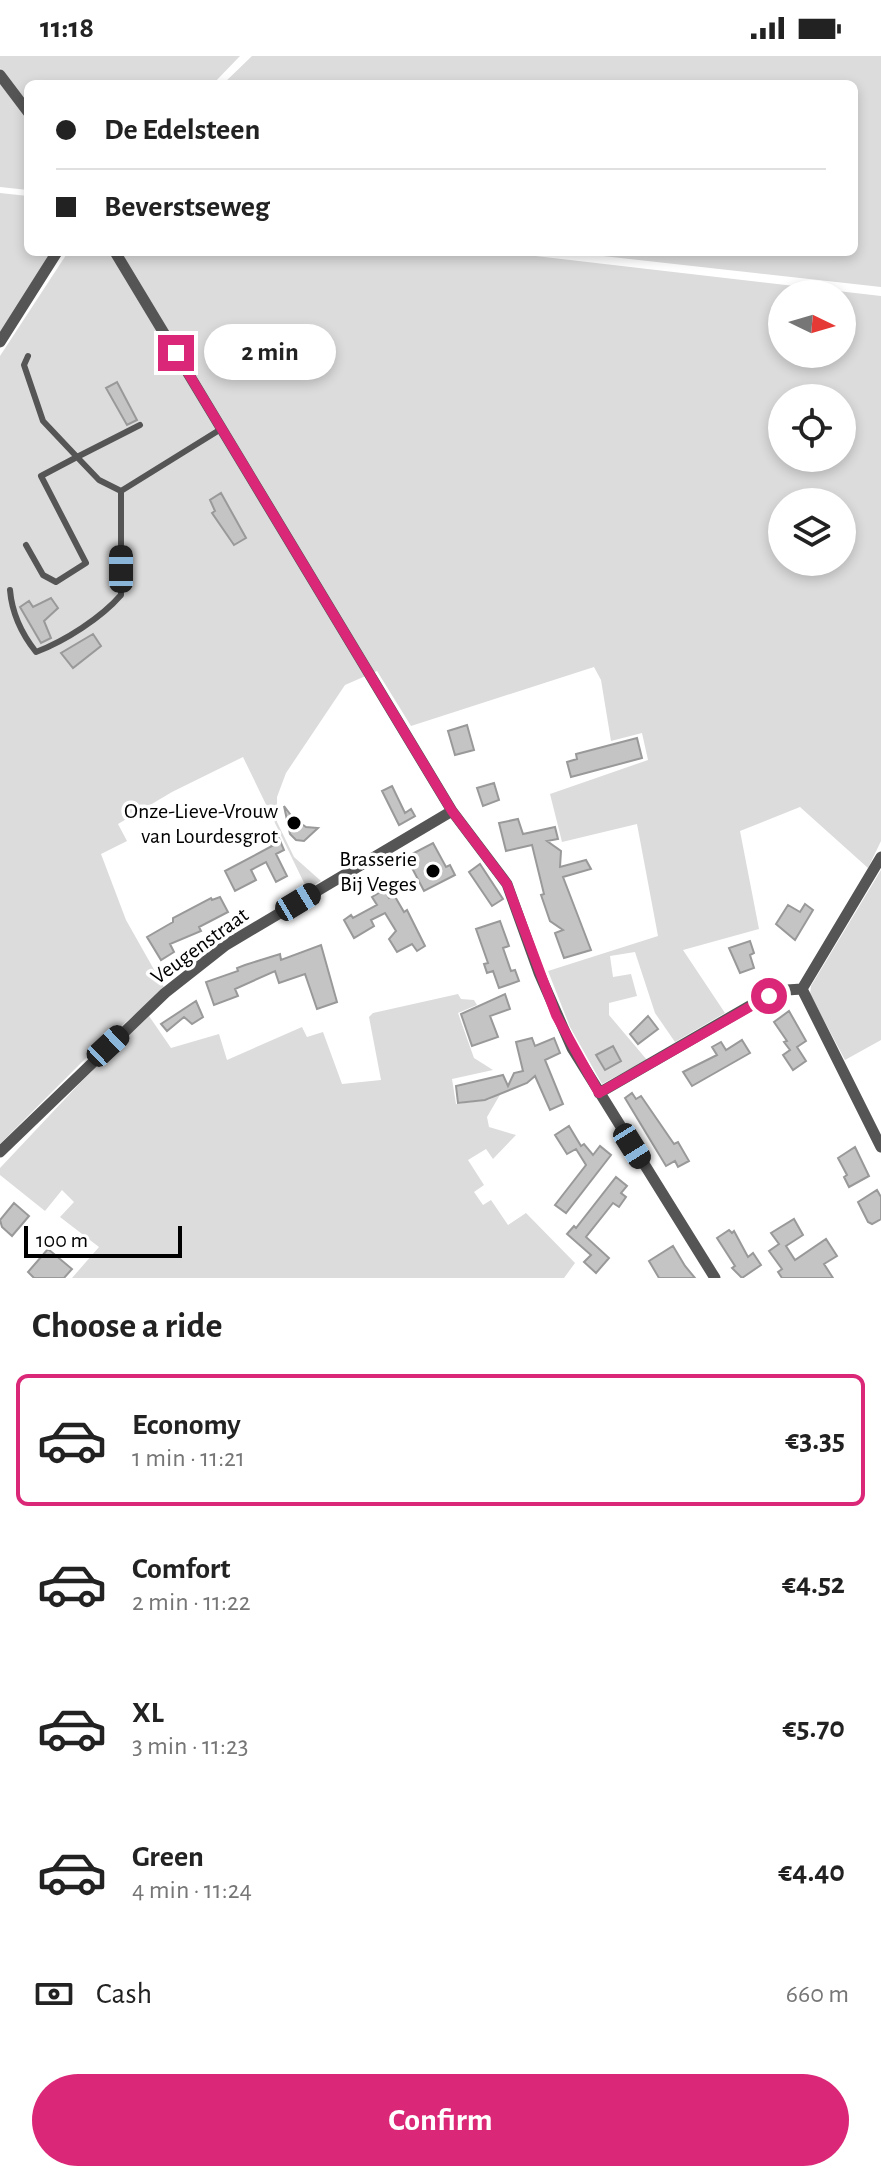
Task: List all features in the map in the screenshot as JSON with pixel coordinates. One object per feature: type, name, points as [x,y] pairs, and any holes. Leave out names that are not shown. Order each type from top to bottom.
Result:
[{"type":"street","points":[[0,75],[24,107]]},
{"type":"street","points":[[0,342],[54,256]]},
{"type":"street","points":[[117,256],[452,811],[507,884],[556,1015],[599,1093],[715,1278]]},
{"type":"street","name":"Veugenstraat","points":[[0,1152],[165,993],[226,945],[452,811]]},
{"type":"street","points":[[802,989],[881,857]]},
{"type":"street","points":[[599,1093],[753,1004],[787,990],[802,989]]},
{"type":"street","points":[[802,989],[881,1147]]},
{"type":"lane","points":[[28,356],[24,365],[43,421],[99,480],[121,491]]},
{"type":"lane","points":[[26,545],[43,575],[56,582],[86,563],[41,476],[140,425]]},
{"type":"lane","points":[[121,491],[221,429]]},
{"type":"lane","points":[[10,590],[11,605],[23,635],[36,652],[49,647],[111,606],[121,595],[121,491]]},
{"type":"shaded area","points":[[0,56],[240,56],[217,80],[24,80],[24,101],[0,68]]},
{"type":"shaded area","points":[[252,56],[881,56],[881,287],[856,284],[856,280],[818,280],[603,256],[858,256],[858,80],[227,80]]},
{"type":"shaded area","points":[[0,81],[24,114],[24,190],[0,187]]},
{"type":"shaded area","points":[[0,193],[24,196],[24,256],[49,256],[0,333]]},
{"type":"shaded area","points":[[65,256],[536,256],[768,283],[768,368],[856,368],[856,293],[881,296],[881,841],[868,868],[800,807],[740,831],[759,929],[683,950],[725,1013],[675,1042],[655,1013],[635,952],[610,956],[613,977],[631,974],[637,996],[609,1003],[609,1015],[647,1060],[602,1084],[570,1027],[548,971],[658,936],[637,824],[562,842],[550,794],[648,760],[642,733],[611,741],[601,680],[594,667],[411,726],[377,671],[345,685],[286,773],[277,797],[277,822],[294,857],[321,881],[307,889],[243,757],[172,792],[118,824],[127,841],[101,854],[126,920],[165,989],[99,1045],[0,1144],[0,356]]},
{"type":"shaded area","points":[[881,870],[881,1040],[845,1060],[810,994],[811,986]]},
{"type":"shaded area","points":[[458,994],[461,999],[474,1000],[477,1005],[458,1013],[474,1058],[493,1070],[452,1079],[456,1104],[489,1100],[501,1093],[487,1117],[489,1127],[516,1135],[493,1159],[486,1149],[468,1160],[484,1185],[474,1192],[483,1205],[491,1200],[508,1225],[526,1213],[575,1263],[564,1278],[72,1278],[99,1247],[60,1217],[74,1202],[62,1190],[45,1211],[0,1175],[0,1168],[149,1016],[171,1048],[219,1034],[227,1060],[302,1027],[307,1037],[323,1032],[342,1084],[381,1080],[369,1017],[373,1013]]},
{"type":"building","points":[[117,382],[137,420],[127,425],[106,388]]},
{"type":"building","points":[[221,493],[246,538],[234,545],[212,513],[215,511],[210,500]]},
{"type":"building","points":[[51,598],[58,608],[44,621],[51,638],[41,643],[20,607],[29,601],[33,607]]},
{"type":"building","points":[[93,634],[101,646],[73,668],[61,653]]},
{"type":"building","points":[[467,725],[474,750],[455,755],[448,731]]},
{"type":"building","points":[[637,738],[642,758],[571,777],[567,762],[577,759],[576,754]]},
{"type":"building","points":[[494,783],[499,800],[483,806],[477,788]]},
{"type":"building","points":[[392,786],[405,813],[411,809],[415,816],[399,825],[382,791]]},
{"type":"building","name":"Onze-Lieve-Vrouw van Lourdesgrot","points":[[284,806],[293,818],[306,827],[318,828],[304,841],[296,840],[290,834]]},
{"type":"building","points":[[518,819],[523,834],[555,827],[558,839],[547,841],[561,851],[560,867],[586,860],[591,869],[563,877],[591,950],[564,958],[555,933],[563,930],[550,921],[541,895],[544,894],[532,845],[506,851],[499,823]]},
{"type":"building","points":[[278,836],[284,850],[276,854],[287,876],[276,882],[266,862],[251,870],[256,880],[235,891],[225,871],[272,846],[269,840]]},
{"type":"building","name":"Brasserie Bij Veges","points":[[433,843],[446,867],[450,865],[455,875],[424,891],[411,866],[416,862],[412,854]]},
{"type":"building","points":[[480,864],[503,899],[492,906],[469,872]]},
{"type":"building","points":[[384,890],[389,898],[394,895],[404,912],[407,910],[425,946],[417,951],[412,944],[397,952],[389,939],[396,931],[385,913],[371,920],[374,926],[354,938],[344,920],[377,905],[372,897]]},
{"type":"building","points":[[220,897],[228,912],[199,927],[201,931],[170,944],[174,952],[161,960],[147,937],[173,922],[173,918],[211,898]]},
{"type":"building","points":[[805,904],[813,910],[795,940],[776,924],[788,905],[800,912]]},
{"type":"building","points":[[500,921],[509,946],[503,948],[511,971],[515,970],[519,981],[499,988],[493,971],[487,973],[484,964],[488,963],[476,929]]},
{"type":"building","points":[[750,941],[754,968],[740,973],[729,948]]},
{"type":"building","points":[[321,945],[337,1002],[317,1009],[305,974],[279,983],[275,971],[235,989],[238,996],[214,1005],[206,982],[238,971],[237,968],[245,965],[280,954],[281,960]]},
{"type":"building","points":[[505,994],[510,1009],[490,1016],[498,1037],[472,1046],[461,1014]]},
{"type":"building","points":[[196,1001],[203,1017],[192,1024],[184,1017],[167,1031],[161,1024]]},
{"type":"building","points":[[789,1011],[806,1041],[797,1047],[806,1061],[793,1070],[783,1055],[790,1050],[784,1042],[787,1041],[774,1022]]},
{"type":"building","points":[[648,1016],[658,1029],[638,1044],[630,1034]]},
{"type":"building","points":[[532,1038],[535,1046],[554,1038],[560,1053],[545,1060],[563,1104],[550,1110],[535,1076],[527,1083],[485,1100],[458,1103],[456,1086],[503,1075],[508,1086],[514,1073],[523,1071],[516,1042]]},
{"type":"building","points":[[742,1040],[750,1053],[692,1086],[683,1072],[717,1055],[712,1047],[721,1042],[726,1050]]},
{"type":"building","points":[[613,1046],[621,1061],[605,1070],[596,1055]]},
{"type":"building","points":[[632,1093],[636,1099],[641,1096],[674,1144],[678,1142],[689,1161],[678,1167],[675,1161],[666,1166],[625,1098]]},
{"type":"building","points":[[569,1126],[581,1146],[584,1144],[593,1155],[600,1146],[611,1155],[566,1213],[555,1205],[586,1165],[576,1149],[567,1154],[555,1135]]},
{"type":"building","points":[[855,1147],[869,1176],[849,1187],[838,1158]]},
{"type":"building","points":[[616,1177],[627,1186],[621,1193],[626,1197],[619,1207],[613,1203],[586,1237],[609,1258],[596,1273],[584,1262],[591,1255],[567,1234],[574,1226],[576,1228]]},
{"type":"building","points":[[877,1190],[881,1197],[881,1219],[872,1224],[858,1202]]},
{"type":"building","points":[[14,1203],[29,1216],[12,1236],[2,1227],[0,1220]]},
{"type":"building","points":[[794,1219],[803,1235],[786,1246],[795,1260],[826,1239],[837,1256],[824,1264],[833,1278],[782,1278],[778,1272],[782,1269],[769,1251],[779,1244],[771,1233]]},
{"type":"building","points":[[729,1230],[734,1231],[748,1257],[753,1253],[761,1265],[742,1278],[732,1268],[735,1266],[717,1238]]},
{"type":"building","points":[[673,1246],[695,1278],[659,1278],[649,1261]]},
{"type":"building","points":[[48,1249],[72,1269],[64,1278],[34,1278],[28,1272]]},
{"type":"place","name":"Onze-Lieve-Vrouw van Lourdesgrot","points":[[294,823]]},
{"type":"place","name":"Brasserie Bij Veges","points":[[433,871]]},
{"type":"route","points":[[176,353],[452,811],[507,884],[556,1015],[599,1093],[769,996]]}]
